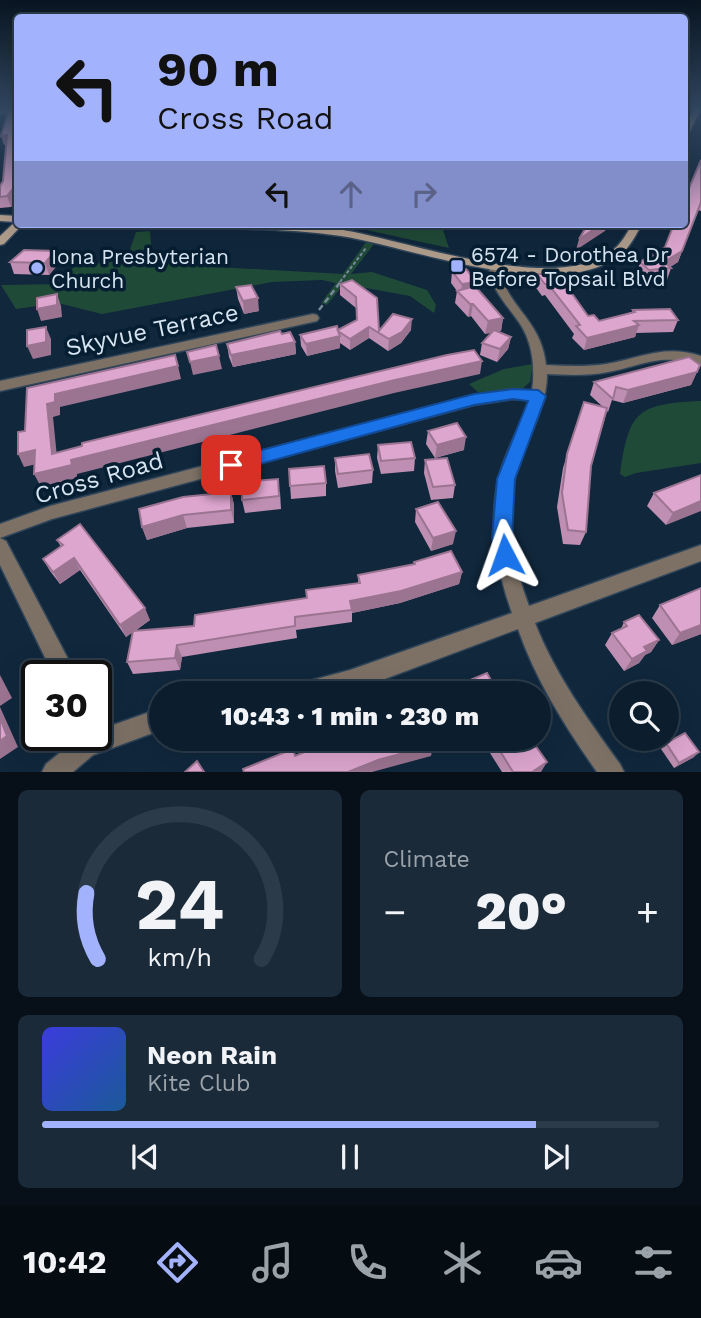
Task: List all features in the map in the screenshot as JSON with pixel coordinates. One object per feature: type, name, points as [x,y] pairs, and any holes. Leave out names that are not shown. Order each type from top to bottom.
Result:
[{"type":"street","points":[[0,242],[14,226]]},
{"type":"street","points":[[297,228],[335,232],[494,266],[541,270],[593,263],[615,253],[625,244],[635,228]]},
{"type":"street","points":[[494,266],[496,286],[534,338],[540,369],[538,396],[506,479],[502,538],[508,572],[525,618],[567,709],[612,772]]},
{"type":"street","name":"Skyvue Terrace","points":[[0,386],[313,318]]},
{"type":"street","points":[[540,369],[593,370],[667,353],[689,355],[701,361]]},
{"type":"street","name":"Cross Road","points":[[0,531],[50,513],[474,400],[513,394],[538,396]]},
{"type":"street","points":[[0,546],[58,660]]},
{"type":"street","points":[[350,681],[701,553]]},
{"type":"street","points":[[112,733],[149,723]]},
{"type":"street","points":[[54,772],[76,751]]},
{"type":"path","points":[[313,318],[367,246]]},
{"type":"green space","points":[[357,228],[442,228],[449,248]]},
{"type":"green space","points":[[150,231],[152,254],[200,255],[198,266],[343,274],[366,242],[374,244],[351,274],[372,272],[427,290],[436,305],[434,313],[410,296],[344,284],[327,305],[321,303],[336,283],[322,280],[272,282],[102,314],[58,303],[16,309],[1,285],[65,284],[73,267],[122,260],[128,255],[136,232]]},
{"type":"green space","points":[[533,364],[530,382],[521,390],[478,392],[469,384],[504,369]]},
{"type":"green space","points":[[701,401],[701,463],[625,477],[620,474],[628,436],[640,415],[663,405]]},
{"type":"building","points":[[6,144],[14,144],[14,187],[7,196],[0,197]]},
{"type":"building","points":[[701,160],[701,202],[682,251],[664,262],[671,268],[649,270],[640,262],[665,247],[672,228],[688,228],[688,191]]},
{"type":"building","points":[[586,228],[596,228],[579,239]]},
{"type":"building","points":[[24,250],[55,251],[45,263],[10,262]]},
{"type":"building","points":[[466,269],[477,282],[462,284],[452,271]]},
{"type":"building","points":[[537,274],[558,274],[588,316],[594,315],[599,321],[635,312],[633,310],[670,309],[678,320],[634,321],[639,325],[587,338],[548,284]]},
{"type":"building","points":[[352,280],[377,298],[379,331],[393,314],[412,319],[402,332],[389,339],[369,327],[350,339],[338,331],[340,336],[306,344],[300,335],[337,326],[338,330],[357,320],[356,297],[340,284]]},
{"type":"building","points":[[251,285],[258,298],[243,301],[236,287]]},
{"type":"building","points":[[475,286],[503,318],[488,321],[457,291]]},
{"type":"building","points":[[57,294],[57,305],[37,309],[37,298]]},
{"type":"building","points":[[46,327],[46,342],[27,346],[27,330]]},
{"type":"building","points":[[494,330],[511,337],[500,349],[482,343]]},
{"type":"building","points":[[280,331],[282,334],[290,332],[295,342],[231,355],[227,344]]},
{"type":"building","points":[[216,345],[219,356],[190,362],[187,352]]},
{"type":"building","points":[[474,350],[482,361],[71,460],[72,465],[34,474],[35,450],[18,454],[18,432],[25,431],[27,388],[175,355],[178,366],[55,394],[55,402],[47,404],[52,454],[82,446],[82,443]]},
{"type":"building","points":[[689,357],[700,365],[697,372],[628,390],[616,387],[613,399],[594,382]]},
{"type":"building","points":[[584,402],[607,408],[591,466],[586,532],[568,530],[562,493],[567,454]]},
{"type":"building","points":[[457,423],[466,437],[437,445],[428,431]]},
{"type":"building","points":[[411,442],[415,458],[381,461],[378,445]]},
{"type":"building","points":[[369,454],[373,470],[338,474],[335,458]]},
{"type":"building","points":[[447,458],[455,485],[433,487],[425,460]]},
{"type":"building","points":[[324,466],[326,483],[290,486],[289,469]]},
{"type":"building","points":[[701,475],[701,501],[673,513],[654,493]]},
{"type":"building","points":[[278,479],[279,496],[242,500],[242,482]]},
{"type":"building","points":[[231,492],[231,510],[183,515],[142,527],[139,509],[183,497]]},
{"type":"building","points":[[438,502],[456,531],[433,538],[416,509]]},
{"type":"building","points":[[80,524],[145,608],[120,625],[74,558],[53,572],[43,559],[63,545],[57,540]]},
{"type":"building","points":[[451,551],[462,572],[401,591],[350,601],[352,610],[295,617],[295,626],[177,645],[175,658],[127,662],[133,631],[194,626],[195,615],[307,598],[306,590],[360,583],[358,575],[415,564],[414,562]]},
{"type":"building","points":[[701,588],[701,625],[680,633],[660,605]]},
{"type":"building","points":[[639,615],[659,640],[644,647],[647,651],[632,659],[612,633],[627,626],[624,622]]},
{"type":"building","points":[[487,673],[491,681],[468,681]]},
{"type":"building","points":[[0,718],[7,736],[0,741]]},
{"type":"building","points":[[685,733],[699,752],[679,763],[671,751],[679,751],[679,736]]},
{"type":"building","points":[[288,751],[294,751],[295,756],[307,751],[411,751],[348,772],[244,772],[243,769]]},
{"type":"building","points":[[500,751],[539,751],[547,762],[532,772],[513,772]]},
{"type":"building","points":[[197,761],[204,772],[185,772]]},
{"type":"place","name":"6574 - Dorothea Dr Before Topsail Blvd","points":[[457,266]]},
{"type":"place","name":"Iona Presbyterian Church","points":[[37,268]]},
{"type":"route","points":[[231,465],[474,400],[513,394],[538,396],[506,479],[502,538],[505,555]]}]
